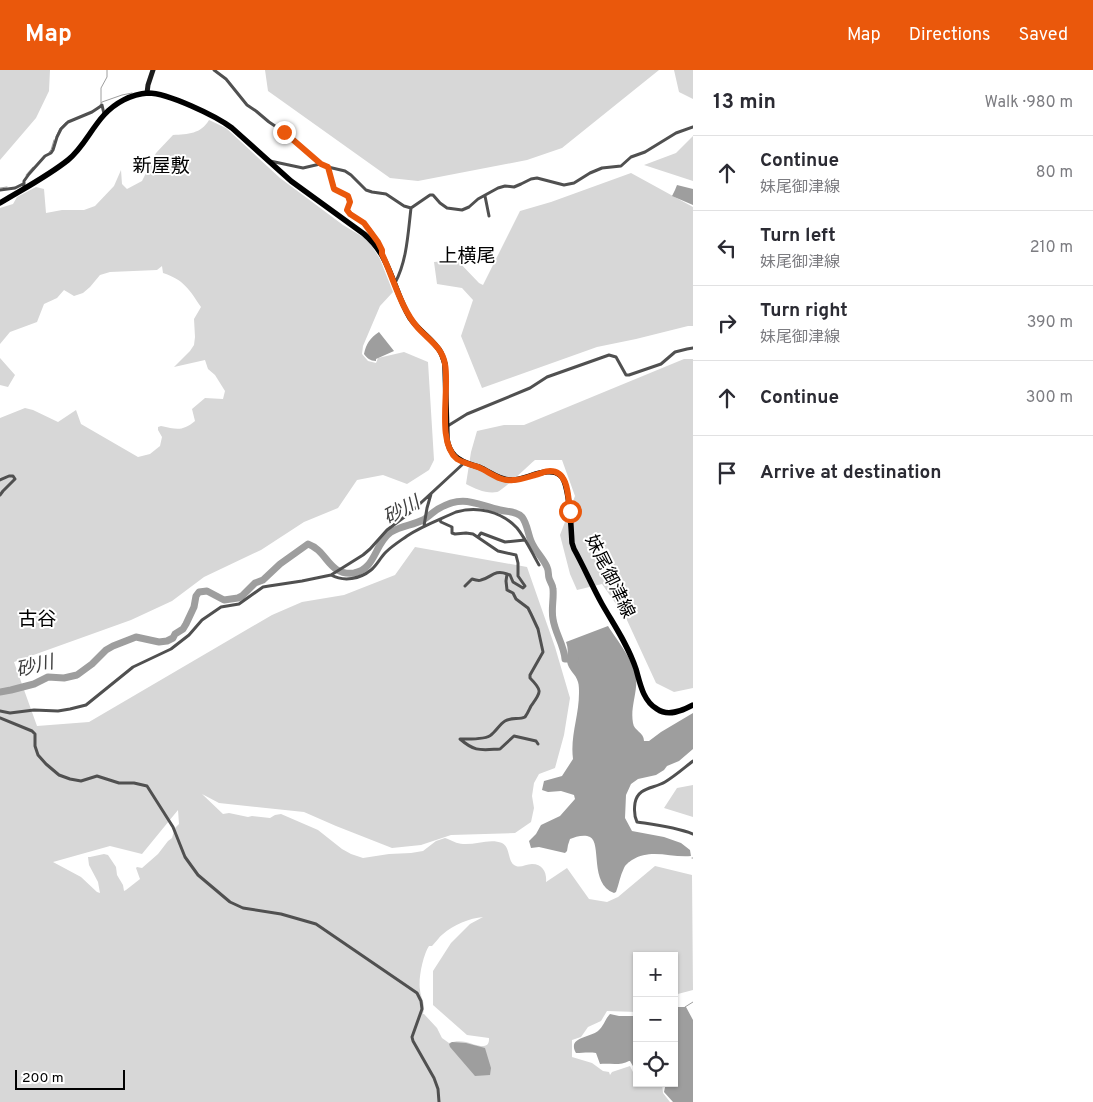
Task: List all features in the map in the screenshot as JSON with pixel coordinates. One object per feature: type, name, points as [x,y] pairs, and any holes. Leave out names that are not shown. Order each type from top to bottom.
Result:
[{"type":"main road","points":[[0,203],[24,186],[68,160],[112,107],[131,96],[147,93]]},
{"type":"main road","name":"妹尾御津線","points":[[147,93],[191,106],[224,122],[305,192],[372,240],[382,254],[411,319],[439,348],[442,355],[445,364],[446,439],[454,456],[464,463],[507,480],[522,479],[549,471],[563,478],[566,483],[572,544],[631,654],[647,700],[657,710],[671,713],[693,706]]},
{"type":"street","points":[[147,93],[153,70]]},
{"type":"street","points":[[214,70],[226,79],[247,105],[268,122],[293,138],[321,164],[345,171],[366,190],[386,194],[404,206],[411,208]]},
{"type":"street","points":[[0,190],[24,186],[29,174],[45,156],[51,153],[58,133],[68,122],[101,106],[104,115]]},
{"type":"street","points":[[395,283],[406,248],[411,208],[430,195],[433,195],[447,208],[462,210],[498,188],[514,186],[531,179],[537,178],[564,185],[602,168],[621,166],[630,157],[645,152],[676,133],[693,127]]},
{"type":"street","points":[[267,160],[303,168],[321,164]]},
{"type":"street","points":[[328,167],[334,189],[348,196],[350,202],[347,210],[364,223],[378,242],[382,254]]},
{"type":"street","points":[[484,196],[489,216]]},
{"type":"street","points":[[446,428],[467,414],[530,388],[547,377],[609,356],[616,357],[626,375],[629,375],[661,364],[675,352],[693,348]]},
{"type":"street","points":[[0,711],[10,714],[34,710],[58,711],[70,710],[86,705],[134,667],[171,649],[189,636],[202,620],[221,607],[240,604],[263,587],[302,582],[331,575],[363,555],[387,530],[411,512],[464,463]]},
{"type":"street","points":[[0,480],[9,476],[13,476],[15,479],[0,495]]},
{"type":"street","points":[[424,525],[431,494]]},
{"type":"street","points":[[331,575],[346,579],[365,574],[371,570],[386,552],[424,525],[464,510],[476,509],[500,515],[509,521],[525,540],[539,565]]},
{"type":"street","points":[[440,520],[452,527],[452,533],[473,534],[498,551],[516,555],[518,576],[524,584],[523,588],[513,582],[510,575],[501,572],[480,580],[472,579],[465,586]]},
{"type":"street","points":[[478,537],[481,533],[505,542],[525,540]]},
{"type":"street","points":[[507,574],[507,590],[513,593],[528,608],[538,629],[543,649],[542,656],[530,678],[538,686],[539,694],[525,717],[506,720],[489,737],[460,739],[470,747],[478,750],[500,749],[514,736],[536,741],[538,744]]},
{"type":"street","points":[[0,718],[32,730],[35,734],[35,746],[38,755],[59,775],[81,781],[97,776],[119,783],[134,783],[147,786],[173,827],[185,857],[198,875],[230,902],[243,908],[281,914],[316,924],[417,993],[422,1009],[412,1041],[434,1078],[438,1089],[439,1102]]},
{"type":"street","points":[[693,761],[664,783],[639,793],[634,809],[637,822],[662,825],[693,834]]},
{"type":"shaded area","points":[[0,70],[50,70],[49,91],[36,118],[0,160]]},
{"type":"shaded area","points":[[265,70],[659,70],[562,148],[527,160],[418,181],[390,178],[268,91]]},
{"type":"shaded area","points":[[674,70],[693,70],[693,99],[679,92]]},
{"type":"shaded area","points":[[209,120],[226,128],[280,178],[343,225],[368,240],[380,259],[393,292],[380,306],[363,346],[362,354],[368,361],[376,363],[378,358],[404,352],[428,362],[434,460],[429,470],[407,484],[383,475],[357,480],[338,508],[304,522],[261,550],[204,577],[172,601],[131,620],[14,662],[37,726],[89,722],[272,615],[302,602],[344,595],[395,575],[415,547],[527,567],[555,647],[570,698],[564,735],[555,768],[539,774],[534,783],[532,796],[534,808],[531,822],[515,833],[451,835],[421,845],[392,848],[304,812],[219,803],[202,794],[223,814],[229,813],[248,817],[270,818],[281,814],[318,830],[342,849],[363,858],[423,851],[436,841],[445,838],[463,844],[488,841],[502,843],[507,848],[511,862],[516,866],[536,864],[542,867],[546,875],[546,882],[567,868],[589,899],[607,902],[618,897],[655,866],[692,875],[693,990],[678,994],[678,952],[633,952],[633,1012],[607,1011],[601,1021],[588,1027],[581,1037],[572,1040],[572,1057],[592,1063],[603,1071],[609,1072],[610,1075],[612,1072],[630,1066],[633,1072],[633,1087],[662,1087],[663,1093],[670,1102],[0,1102],[0,418],[25,408],[58,422],[76,410],[81,424],[138,457],[150,454],[160,446],[162,437],[158,427],[179,429],[186,427],[195,421],[192,409],[205,398],[223,399],[225,391],[215,375],[208,369],[205,360],[174,367],[194,345],[194,319],[201,307],[181,282],[163,273],[162,266],[157,270],[110,272],[100,275],[83,293],[74,296],[64,290],[57,298],[44,304],[37,322],[10,332],[0,344],[0,208],[13,204],[17,197],[36,187],[44,189],[46,213],[62,210],[84,210],[95,206],[114,186],[121,170],[122,184],[127,189],[142,181],[156,153],[173,135],[194,132],[202,128]],"holes":[[[178,810],[179,824],[175,828],[172,838],[158,854],[142,868],[136,868],[140,879],[124,891],[117,875],[116,867],[108,855],[88,857],[89,865],[98,882],[100,893],[81,877],[53,862],[110,846],[142,854]],[[483,917],[470,924],[451,943],[433,971],[433,1005],[467,1035],[489,1038],[489,1042],[484,1046],[462,1041],[449,1043],[442,1038],[437,1028],[423,1014],[424,1004],[421,993],[420,974],[429,946],[432,946],[447,931],[462,922]]]},
{"type":"shaded area","points":[[693,136],[693,181],[644,165],[676,153]]},
{"type":"shaded area","points":[[631,173],[693,207],[693,326],[597,347],[482,388],[461,336],[473,300],[462,288],[437,284],[434,262],[457,260],[483,285],[520,211],[551,202]]},
{"type":"shaded area","points":[[677,185],[693,189],[693,205],[672,196]]},
{"type":"shaded area","points":[[379,332],[394,351],[374,361],[364,354],[369,342]]},
{"type":"shaded area","points":[[0,358],[15,375],[8,387],[0,385]]},
{"type":"shaded area","points":[[684,359],[693,359],[693,688],[674,692],[656,683],[626,618],[602,584],[577,590],[570,574],[560,535],[575,496],[562,460],[535,460],[497,492],[481,491],[466,484],[471,452],[477,431],[504,425],[524,425]]},
{"type":"shaded area","points":[[608,626],[632,663],[636,676],[636,688],[632,717],[635,728],[644,738],[644,741],[649,741],[693,713],[693,749],[679,761],[667,766],[656,775],[638,779],[631,784],[626,795],[625,818],[632,831],[664,837],[681,843],[690,850],[691,856],[654,854],[639,856],[625,866],[614,893],[606,888],[601,881],[595,847],[590,837],[582,836],[570,839],[565,853],[539,847],[531,848],[529,841],[541,825],[560,816],[575,799],[574,795],[561,791],[548,792],[542,790],[544,781],[562,776],[573,759],[572,751],[579,688],[577,679],[567,661],[568,650],[566,642]]},
{"type":"shaded area","points":[[693,785],[693,817],[664,808],[677,788]]},
{"type":"shaded area","points":[[678,1007],[686,1007],[693,1020],[693,1102],[673,1102],[664,1092],[665,1087],[678,1087]]},
{"type":"shaded area","points":[[610,1014],[633,1016],[633,1066],[630,1061],[619,1064],[600,1064],[596,1053],[576,1053],[574,1044],[580,1039],[598,1031]]},
{"type":"shaded area","points":[[452,1042],[466,1043],[485,1048],[491,1068],[490,1075],[475,1076],[450,1047],[449,1044]]},
{"type":"waterway","points":[[101,103],[101,88],[107,77],[107,70]]},
{"type":"waterway","points":[[100,105],[102,102],[132,93]]},
{"type":"waterway","points":[[56,137],[60,128],[66,122]]},
{"type":"waterway","points":[[49,152],[54,140]]},
{"type":"waterway","points":[[26,175],[33,167]]},
{"type":"waterway","points":[[0,188],[7,187]]},
{"type":"waterway","name":"砂川","points":[[0,692],[34,684],[48,677],[64,678],[77,675],[106,650],[136,637],[159,642],[167,641],[183,629],[199,592],[207,591],[224,600],[238,598],[308,544],[315,547],[339,571],[345,573],[361,571],[367,567],[385,537],[391,532],[423,520],[447,504],[462,501],[515,513],[522,517],[533,545],[548,568],[553,588],[553,619],[565,659],[575,659]]},
{"type":"waterway","points":[[685,1007],[693,1002]]},
{"type":"district","name":"新屋敷","points":[[161,167]]},
{"type":"district","name":"上横尾","points":[[467,257]]},
{"type":"district","name":"古谷","points":[[37,620]]},
{"type":"route","points":[[284,132],[321,164],[328,167],[334,189],[348,196],[350,202],[347,210],[364,223],[378,242],[411,319],[439,348],[445,364],[446,377],[446,439],[454,456],[464,463],[507,480],[522,479],[549,471],[559,474],[566,483],[570,511]]}]
